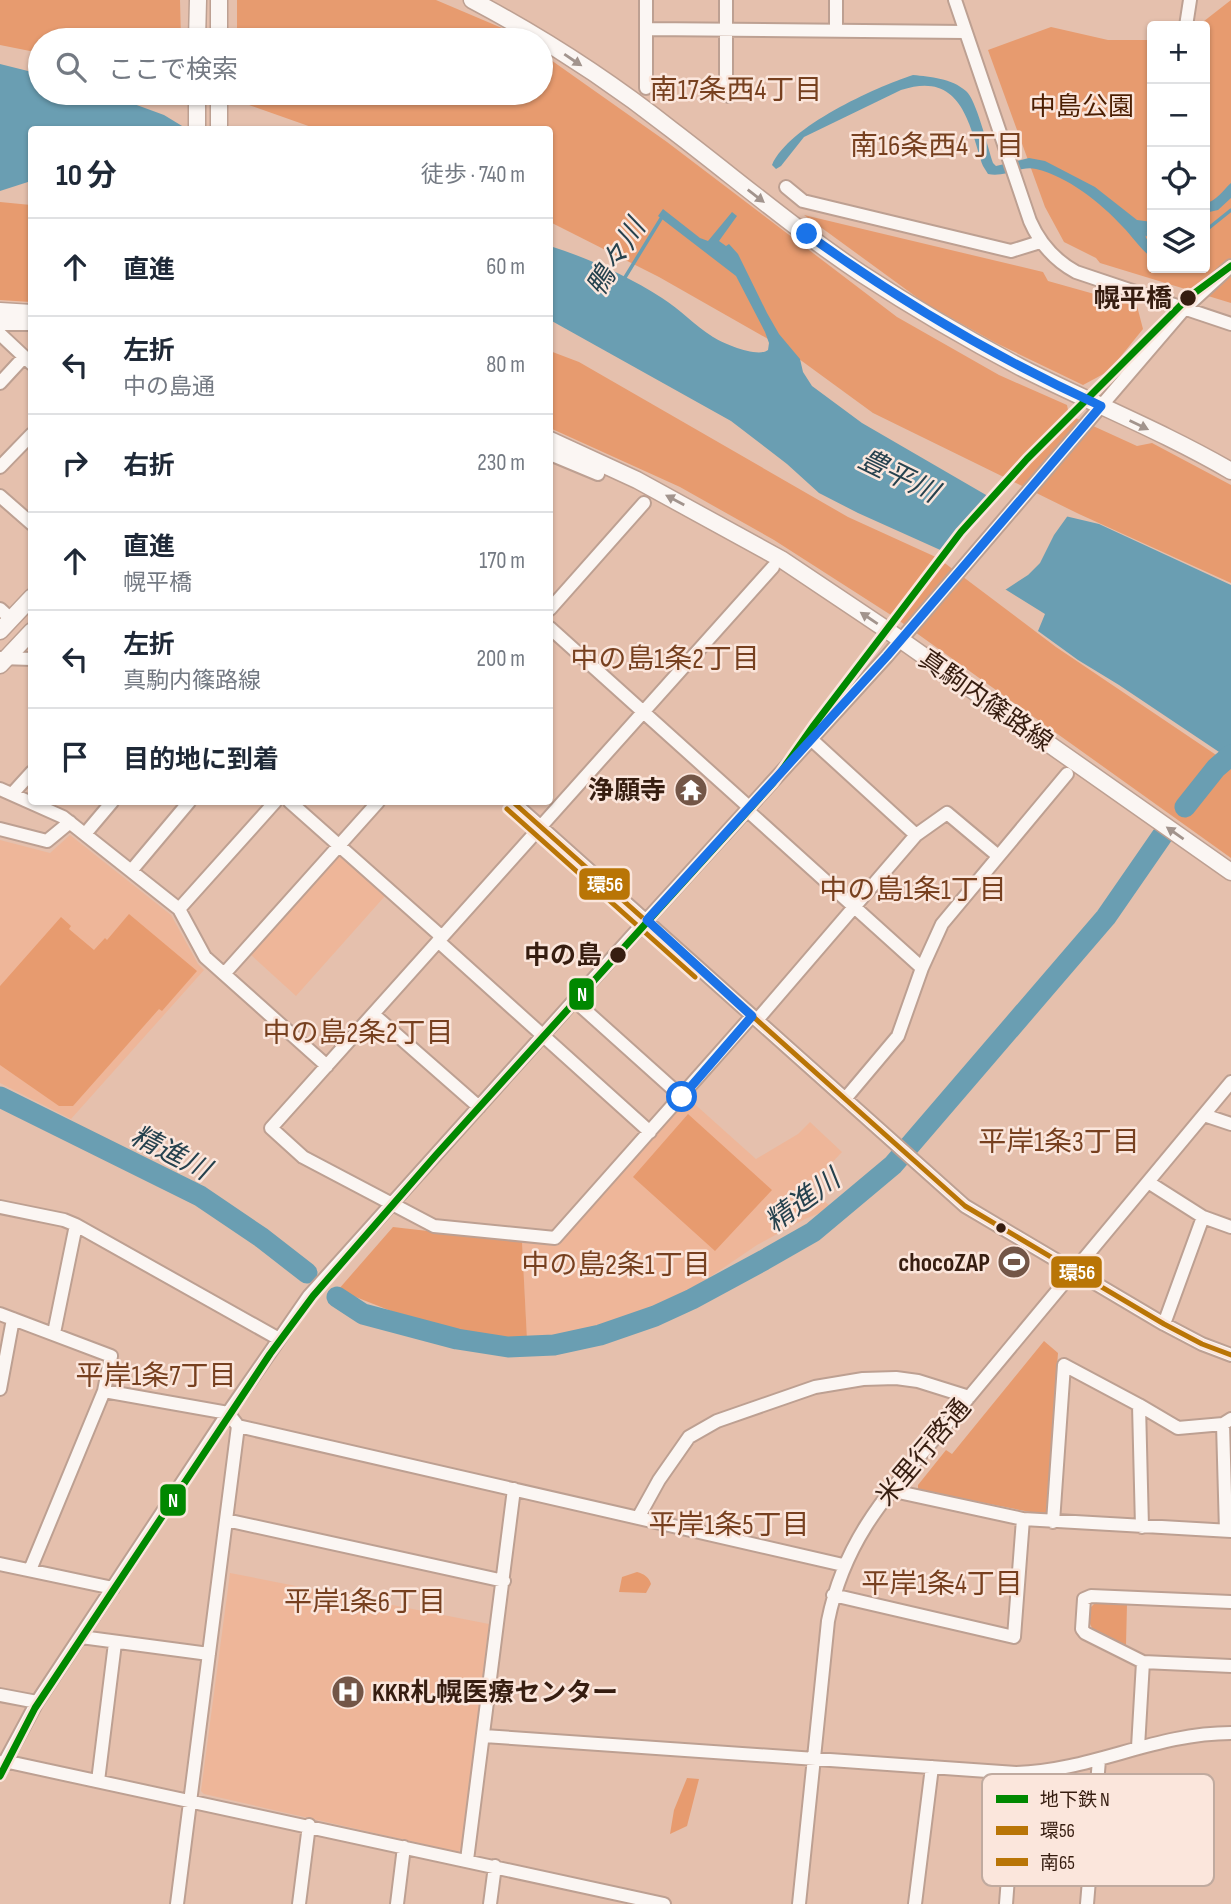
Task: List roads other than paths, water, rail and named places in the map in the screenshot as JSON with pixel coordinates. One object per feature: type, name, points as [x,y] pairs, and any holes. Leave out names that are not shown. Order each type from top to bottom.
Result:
[{"type":"main road","points":[[197,28],[198,0]]},
{"type":"main road","points":[[219,0],[219,28]]},
{"type":"main road","points":[[472,0],[521,28]]},
{"type":"main road","points":[[553,47],[670,128],[797,227],[871,280],[960,335],[1231,471]]},
{"type":"main road","points":[[197,105],[197,126]]},
{"type":"main road","points":[[219,105],[219,126]]},
{"type":"main road","points":[[0,311],[28,313]]},
{"type":"main road","name":"真駒内篠路線","points":[[553,441],[638,480],[714,520],[905,634],[1231,872]]},
{"type":"main road","points":[[4,620],[28,600]]},
{"type":"main road","points":[[2,660],[28,635]]},
{"type":"street","points":[[646,0],[646,88]]},
{"type":"street","points":[[726,0],[726,82],[729,96]]},
{"type":"street","points":[[836,0],[836,30]]},
{"type":"street","points":[[955,0],[1008,159],[1040,242],[1058,260],[1076,272],[1231,324]]},
{"type":"street","points":[[1187,21],[1190,0]]},
{"type":"street","points":[[646,29],[965,32]]},
{"type":"street","points":[[786,187],[803,201],[1011,251],[1040,242]]},
{"type":"street","points":[[664,1904],[98,1781],[2,1766],[37,1702],[228,1413],[309,1296],[812,740],[1185,308],[1231,267]]},
{"type":"street","points":[[0,324],[28,324]]},
{"type":"street","points":[[0,334],[28,360],[0,383]]},
{"type":"street","points":[[0,467],[28,438]]},
{"type":"street","points":[[553,455],[598,474]]},
{"type":"street","points":[[0,496],[28,520]]},
{"type":"street","points":[[553,606],[644,503]]},
{"type":"street","points":[[773,567],[271,1128],[303,1157],[393,1202],[434,1226],[555,1238],[755,1018],[916,835],[947,813],[997,855]]},
{"type":"street","points":[[553,631],[922,968]]},
{"type":"street","points":[[2,660],[28,659]]},
{"type":"street","points":[[812,740],[916,835]]},
{"type":"street","points":[[845,1099],[898,1036],[922,968],[942,924],[1067,774]]},
{"type":"street","points":[[28,775],[6,791],[28,801]]},
{"type":"street","points":[[37,805],[70,822],[179,909],[205,957],[327,1066]]},
{"type":"street","points":[[85,834],[109,805]]},
{"type":"street","points":[[131,871],[186,805]]},
{"type":"street","points":[[179,909],[272,805]]},
{"type":"street","points":[[293,805],[650,1132]]},
{"type":"street","points":[[224,974],[375,805]]},
{"type":"street","points":[[516,805],[965,1206],[1164,1324],[1202,1344],[1231,1355]]},
{"type":"street","points":[[0,829],[47,841],[70,822]]},
{"type":"street","points":[[575,1000],[682,1097]]},
{"type":"street","points":[[373,1014],[479,1107]]},
{"type":"street","name":"米里行啓通","points":[[799,1904],[828,1621],[843,1565],[862,1530],[889,1490],[1231,1082]]},
{"type":"street","points":[[1204,1115],[1231,1124]]},
{"type":"street","points":[[1148,1182],[1203,1217],[1231,1227]]},
{"type":"street","points":[[0,1207],[76,1225],[279,1339]]},
{"type":"street","points":[[1164,1324],[1203,1217]]},
{"type":"street","points":[[54,1333],[76,1225]]},
{"type":"street","points":[[0,1389],[6,1316],[111,1356],[104,1391],[30,1570]]},
{"type":"street","points":[[889,1490],[1023,1519],[1053,1522],[1228,1531],[1227,1422],[1178,1428],[1064,1365],[1053,1522]]},
{"type":"street","points":[[638,1518],[659,1479],[689,1437],[717,1421],[815,1387],[863,1379],[896,1378],[918,1381],[969,1397]]},
{"type":"street","points":[[104,1391],[228,1413],[238,1426],[843,1565]]},
{"type":"street","points":[[1139,1405],[1142,1527]]},
{"type":"street","points":[[177,1904],[238,1426]]},
{"type":"street","points":[[467,1860],[514,1489]]},
{"type":"street","points":[[833,1595],[1014,1637],[1023,1519]]},
{"type":"street","points":[[226,1520],[504,1581]]},
{"type":"street","points":[[0,1564],[113,1588]]},
{"type":"street","points":[[1231,1602],[1091,1595],[1084,1599],[1082,1629],[1143,1662],[1231,1666]]},
{"type":"street","points":[[81,1637],[209,1654]]},
{"type":"street","points":[[98,1781],[115,1643]]},
{"type":"street","points":[[1138,1747],[1143,1662]]},
{"type":"street","points":[[0,1696],[37,1702]]},
{"type":"street","points":[[484,1736],[1016,1773],[1053,1770],[1099,1760],[1180,1736],[1231,1733]]},
{"type":"street","points":[[1098,1774],[1099,1760]]},
{"type":"street","points":[[915,1904],[932,1767]]},
{"type":"street","points":[[299,1904],[309,1825]]},
{"type":"street","points":[[397,1904],[404,1847]]},
{"type":"street","points":[[490,1904],[495,1867]]},
{"type":"street","points":[[1006,1904],[1007,1886]]},
{"type":"street","points":[[1087,1904],[1088,1886]]},
{"type":"street","points":[[598,1904],[600,1889]]},
{"type":"water","points":[[0,64],[28,71],[28,105],[137,105],[164,115],[182,126],[28,126],[28,182],[0,191]]},
{"type":"water","points":[[913,75],[947,81],[960,87],[974,104],[996,166],[1029,158],[1045,161],[1095,187],[1137,220],[1147,221],[1147,254],[1104,208],[1060,178],[1030,168],[988,174],[959,104],[950,94],[937,87],[921,86],[901,90],[804,137],[781,166],[776,169],[772,165],[781,150],[796,136],[834,110]]},
{"type":"water","points":[[1231,183],[1231,198],[1218,210],[1210,212],[1210,201]]},
{"type":"water","name":"豊平川","points":[[663,209],[700,238],[708,241],[732,212],[737,216],[719,241],[726,246],[729,244],[738,254],[767,313],[779,334],[800,359],[803,372],[812,386],[862,423],[993,499],[1099,524],[1231,585],[1231,760],[1038,631],[1045,614],[947,553],[819,493],[787,464],[731,421],[553,322],[553,247],[636,282],[669,302],[706,333],[725,343],[749,351],[768,350],[769,343],[765,332],[736,276],[658,216]]},
{"type":"waterway","points":[[1210,227],[1231,210]]},
{"type":"waterway","name":"鴨々川","points":[[624,279],[662,217]]},
{"type":"waterway","name":"精進川","points":[[1185,807],[1216,768],[1231,755]]},
{"type":"waterway","name":"精進川","points":[[337,1297],[363,1314],[457,1339],[508,1347],[554,1345],[600,1335],[655,1316],[764,1260],[813,1232],[893,1165],[1106,917],[1162,836]]},
{"type":"waterway","name":"精進川","points":[[0,1097],[200,1196],[262,1238],[307,1273]]},
{"type":"metro line","name":"N","points":[[0,1776],[35,1708],[270,1354],[313,1296],[436,1155],[773,783],[961,532],[1027,459],[1189,297],[1231,266]]},
{"type":"place","name":"幌平橋","points":[[1188,298]]},
{"type":"place","name":"浄願寺","points":[[691,790]]},
{"type":"place","name":"中の島","points":[[618,955]]},
{"type":"place","name":"chocoZAP","points":[[1014,1262]]},
{"type":"place","name":"KKR札幌医療センター","points":[[348,1692]]},
{"type":"district","name":"南17条西4丁目","points":[[736,89]]},
{"type":"district","name":"南16条西4丁目","points":[[937,145]]},
{"type":"district","name":"中の島1条2丁目","points":[[665,658]]},
{"type":"district","name":"中の島1条1丁目","points":[[913,889]]},
{"type":"district","name":"中の島2条2丁目","points":[[358,1032]]},
{"type":"district","name":"平岸1条3丁目","points":[[1059,1141]]},
{"type":"district","name":"中の島2条1丁目","points":[[616,1264]]},
{"type":"district","name":"平岸1条7丁目","points":[[156,1375]]},
{"type":"district","name":"平岸1条5丁目","points":[[729,1524]]},
{"type":"district","name":"平岸1条4丁目","points":[[942,1583]]},
{"type":"district","name":"平岸1条6丁目","points":[[365,1601]]},
{"type":"park label","name":"中島公園","points":[[1082,106]]}]
